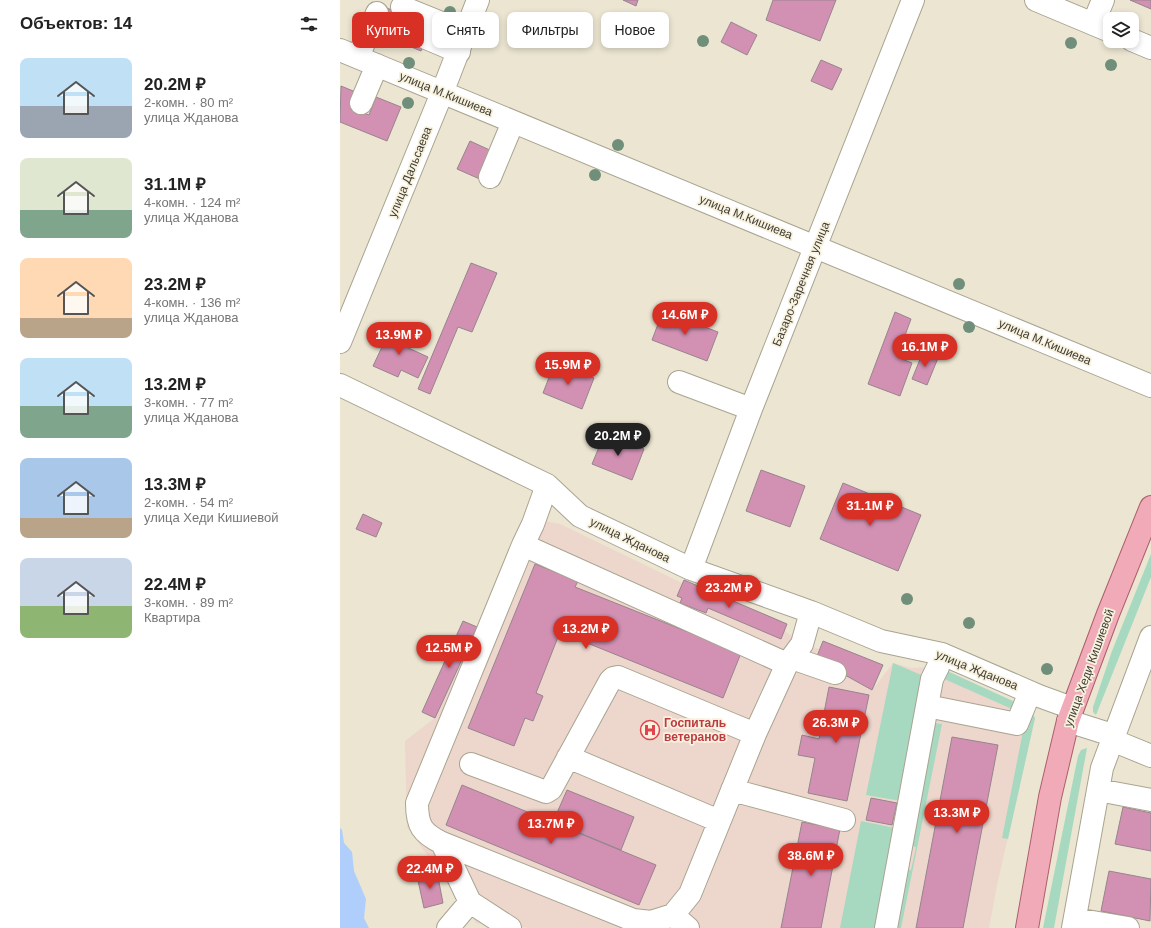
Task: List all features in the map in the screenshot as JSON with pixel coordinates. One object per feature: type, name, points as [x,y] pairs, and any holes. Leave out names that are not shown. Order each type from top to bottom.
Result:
[{"type":"main road","name":"улица Хеди Кишиевой","points":[[1027,928],[1050,797],[1070,714],[1151,507]]},
{"type":"street","name":"улица Дальсаева","points":[[473,12],[478,0]]},
{"type":"street","name":"Базаро-Заречная улица","points":[[691,569],[751,409],[913,0]]},
{"type":"street","points":[[1036,0],[1102,28],[1103,0]]},
{"type":"street","points":[[402,7],[432,24]]},
{"type":"street","points":[[426,38],[432,39]]},
{"type":"street","points":[[1139,43],[1151,48]]},
{"type":"street","points":[[361,103],[358,58],[362,48]]},
{"type":"street","name":"улица Дальсаева","points":[[340,342],[460,48]]},
{"type":"street","name":"улица М.Кишиева","points":[[358,58],[1151,386]]},
{"type":"street","points":[[490,176],[513,122]]},
{"type":"street","points":[[679,382],[751,409]]},
{"type":"street","name":"улица Жданова","points":[[340,385],[547,485],[580,516],[691,569],[811,612],[881,641],[942,654],[1030,692],[1106,733],[1112,740],[1151,756]]},
{"type":"street","points":[[547,485],[533,524],[417,803],[417,817],[422,828],[431,837],[442,843],[633,920],[651,922],[680,922],[718,822],[755,734],[790,661],[802,644],[811,612]]},
{"type":"street","points":[[523,545],[790,661],[835,673]]},
{"type":"street","points":[[1128,928],[1074,924],[1102,768],[1149,647]]},
{"type":"street","points":[[886,928],[932,679],[942,654]]},
{"type":"street","points":[[471,764],[546,792],[551,789],[610,681],[613,678],[618,677],[755,734]]},
{"type":"street","points":[[927,706],[1017,724],[1030,692]]},
{"type":"street","points":[[568,757],[718,822]]},
{"type":"street","points":[[732,790],[844,820]]},
{"type":"street","points":[[1098,790],[1151,800]]},
{"type":"street","points":[[442,843],[470,902],[510,928]]},
{"type":"street","points":[[448,928],[470,902]]},
{"type":"shaded area","name":"Госпиталь ветеранов","points":[[545,521],[560,524],[682,583],[684,580],[787,624],[785,631],[802,644],[819,649],[823,641],[883,665],[874,688],[893,663],[911,668],[938,667],[1035,718],[997,885],[989,928],[530,928],[476,923],[407,827],[405,741],[435,718],[528,522]]},
{"type":"green space","points":[[1151,554],[1151,577],[1096,715],[1093,712],[1093,707],[1112,651]]},
{"type":"green space","points":[[893,663],[926,677],[901,801],[866,795]]},
{"type":"green space","points":[[945,670],[1015,702],[1012,709],[942,678]]},
{"type":"green space","points":[[1030,709],[1035,718],[1008,839],[1002,838],[1024,726]]},
{"type":"green space","points":[[934,723],[942,724],[901,928],[891,928],[902,869],[911,870],[916,847],[906,845]]},
{"type":"green space","points":[[1087,748],[1054,928],[1043,928],[1078,756],[1081,750]]},
{"type":"green space","points":[[861,821],[895,828],[875,928],[840,928]]},
{"type":"water","points":[[340,828],[342,830],[344,843],[352,852],[354,871],[366,899],[364,918],[369,928],[340,928]]},
{"type":"building","points":[[623,0],[638,0],[636,6]]},
{"type":"building","points":[[773,0],[836,0],[820,41],[766,20]]},
{"type":"building","points":[[1130,0],[1151,0],[1151,9]]},
{"type":"building","points":[[372,2],[397,12],[368,12]]},
{"type":"building","points":[[731,22],[757,35],[747,55],[721,42]]},
{"type":"building","points":[[424,23],[431,26],[424,44]]},
{"type":"building","points":[[414,48],[422,48],[421,51]]},
{"type":"building","points":[[821,60],[842,69],[832,90],[811,81]]},
{"type":"building","points":[[341,86],[358,93],[351,108],[369,115],[376,97],[401,107],[387,141],[340,122]]},
{"type":"building","points":[[470,141],[494,152],[482,180],[457,169]]},
{"type":"building","points":[[471,263],[497,273],[472,332],[458,327],[430,394],[418,389]]},
{"type":"building","points":[[663,311],[718,332],[707,361],[652,340]]},
{"type":"building","points":[[895,312],[911,319],[897,357],[912,363],[900,396],[868,384]]},
{"type":"building","points":[[391,328],[409,336],[404,346],[428,357],[418,378],[401,370],[398,377],[373,366]]},
{"type":"building","points":[[923,352],[938,358],[927,385],[912,379]]},
{"type":"building","points":[[555,362],[594,378],[582,409],[543,393]]},
{"type":"building","points":[[605,433],[644,449],[632,480],[592,464]]},
{"type":"building","points":[[761,470],[805,486],[790,527],[746,511]]},
{"type":"building","points":[[843,483],[921,515],[898,571],[820,539]]},
{"type":"building","points":[[363,514],[382,523],[376,537],[356,529]]},
{"type":"building","points":[[535,564],[578,581],[575,587],[741,653],[723,698],[560,632],[536,693],[543,696],[533,721],[525,718],[514,746],[468,728]]},
{"type":"building","points":[[684,580],[787,624],[781,639],[708,608],[706,613],[680,603],[682,598],[677,596]]},
{"type":"building","points":[[463,621],[477,627],[435,718],[422,712]]},
{"type":"building","points":[[823,641],[883,665],[872,690],[816,659]]},
{"type":"building","points":[[829,687],[869,695],[847,801],[808,793],[815,758],[798,755],[802,735],[819,739]]},
{"type":"building","points":[[952,737],[998,745],[963,928],[916,928]]},
{"type":"building","points":[[462,785],[656,865],[639,905],[446,825]]},
{"type":"building","points":[[567,790],[634,817],[621,850],[553,822]]},
{"type":"building","points":[[871,798],[897,803],[892,825],[866,820]]},
{"type":"building","points":[[1123,807],[1151,813],[1151,851],[1115,844]]},
{"type":"building","points":[[802,822],[840,829],[821,928],[781,928]]},
{"type":"building","points":[[1109,871],[1151,879],[1150,921],[1101,911]]},
{"type":"building","points":[[437,872],[443,903],[424,908],[417,876]]},
{"type":"place","name":"Госпиталь ветеранов","points":[[650,730]]}]
